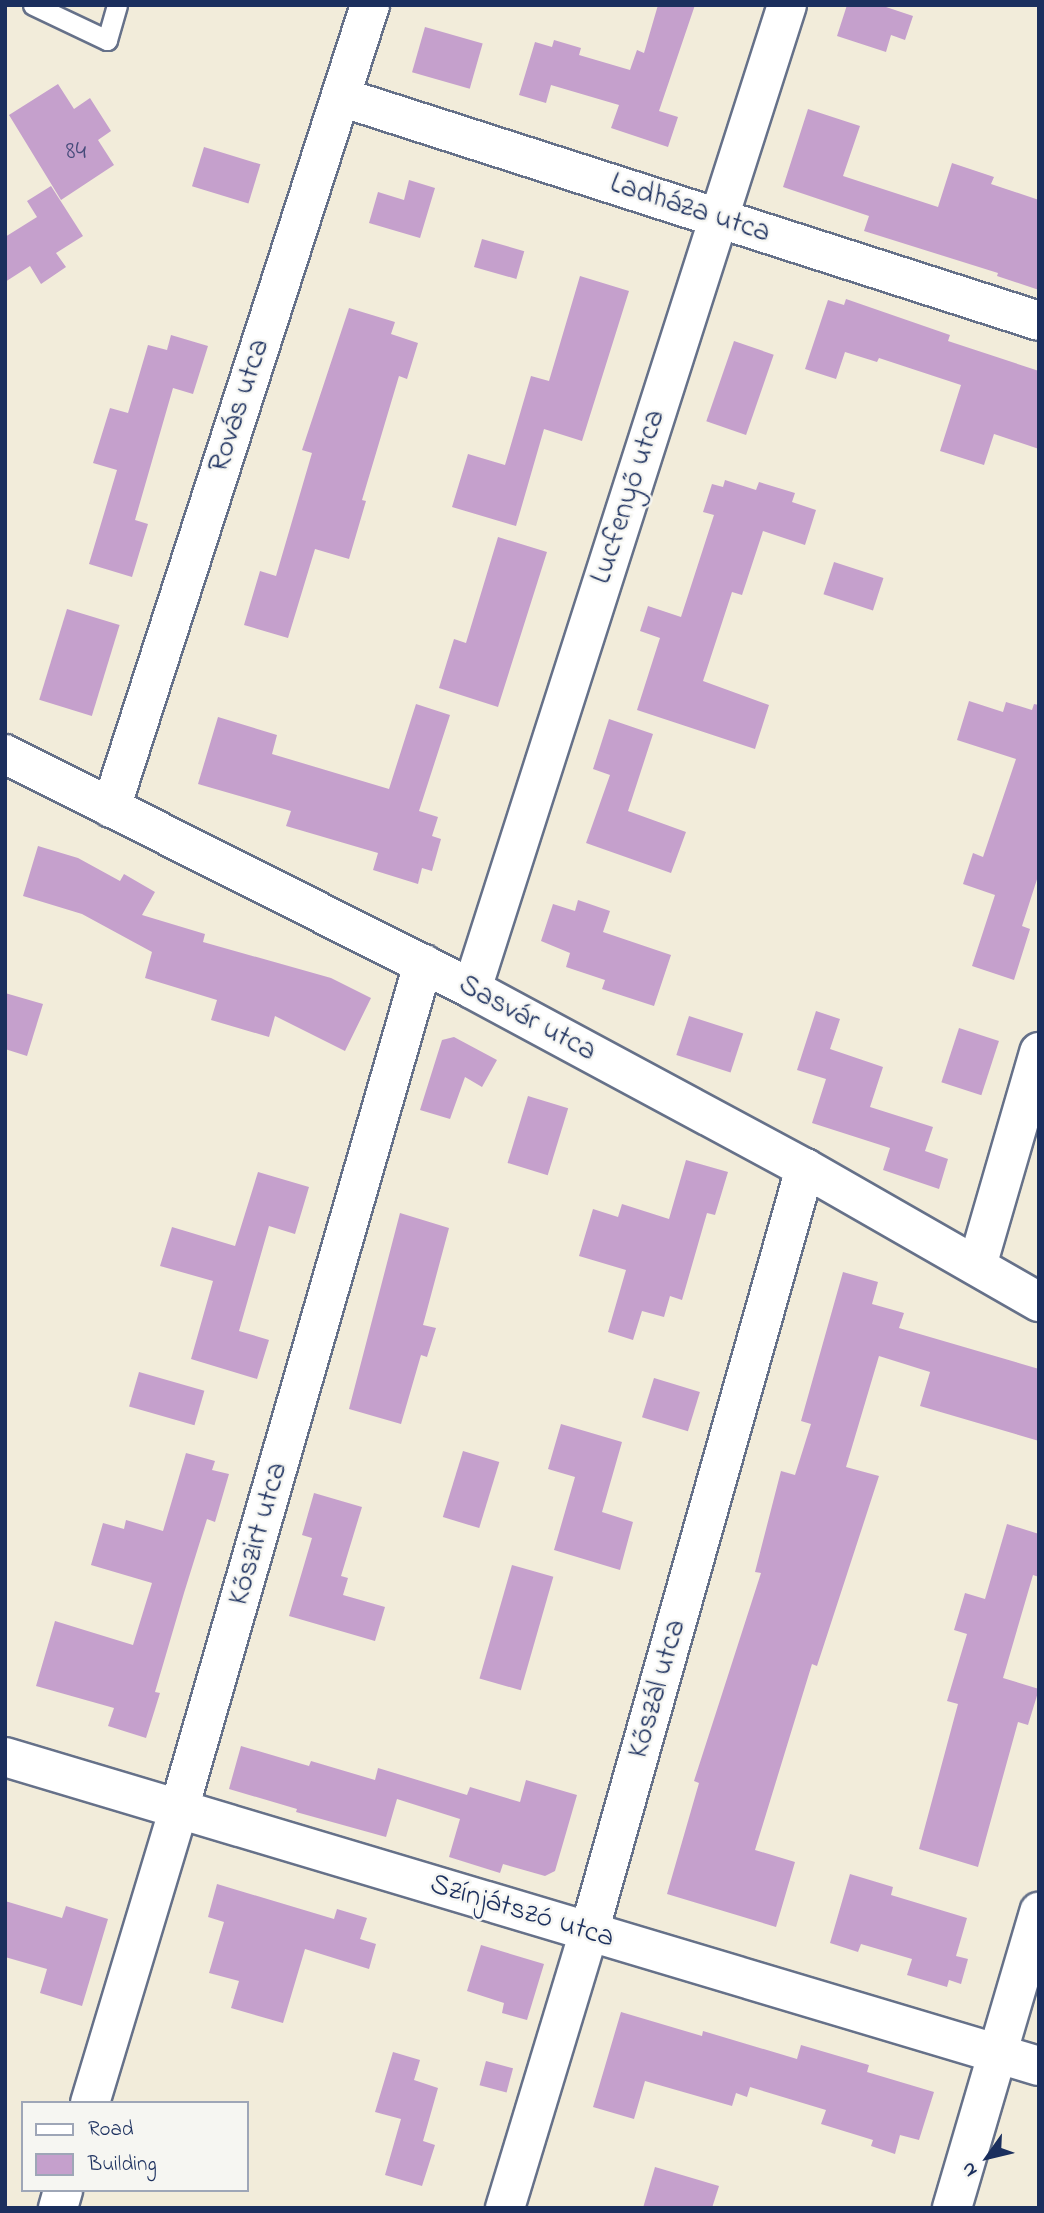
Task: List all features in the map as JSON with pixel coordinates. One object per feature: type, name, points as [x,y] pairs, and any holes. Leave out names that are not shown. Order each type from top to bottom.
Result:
[{"type":"street","name":"Rovás utca","points":[[111,808],[370,5]]},
{"type":"street","name":"Lucfenyő utca","points":[[472,989],[786,5]]},
{"type":"street","name":"Ladháza utca","points":[[341,97],[1039,321]]},
{"type":"street","name":"Sasvár utca","points":[[7,763],[111,808],[472,989],[805,1168],[1039,1302]]},
{"type":"street","name":"Kőszirt utca","points":[[91,2101],[179,1809],[423,964]]},
{"type":"street","points":[[977,1266],[1039,1052]]},
{"type":"street","name":"Kőszál utca","points":[[505,2208],[589,1932],[805,1168]]},
{"type":"street","name":"Színjátszó utca","points":[[5,1757],[1039,2066]]},
{"type":"street","points":[[952,2208],[1039,1912]]},
{"type":"lane","points":[[33,5],[107,40],[117,5]]},
{"type":"building","points":[[658,5],[695,5],[659,111],[678,117],[668,147],[611,128],[619,105],[551,85],[546,103],[519,95],[535,42],[552,47],[554,40],[581,48],[579,55],[630,70],[637,50],[644,53]]},
{"type":"building","points":[[847,5],[880,5],[913,16],[905,40],[891,35],[886,52],[837,36]]},
{"type":"building","points":[[425,27],[483,44],[470,89],[412,72]]},
{"type":"building","points":[[58,84],[74,109],[90,98],[111,131],[98,140],[114,165],[61,200],[9,115]]},
{"type":"building","points":[[808,109],[860,126],[843,176],[938,207],[952,163],[994,177],[991,184],[1039,200],[1039,290],[997,276],[998,273],[864,231],[869,216],[783,187]]},
{"type":"building","points":[[204,147],[260,164],[248,203],[192,186]]},
{"type":"building","points":[[409,180],[435,188],[420,238],[369,223],[378,192],[404,200]]},
{"type":"building","points":[[51,186],[83,236],[56,253],[66,267],[41,284],[30,266],[5,282],[5,237],[37,217],[27,201]]},
{"type":"building","points":[[482,239],[524,251],[516,279],[474,267]]},
{"type":"building","points":[[580,276],[629,291],[582,441],[544,429],[516,526],[452,507],[468,454],[505,465],[531,376],[549,381]]},
{"type":"building","points":[[846,299],[950,335],[948,341],[1039,371],[1039,449],[994,434],[984,465],[940,451],[961,385],[879,358],[877,362],[845,352],[836,379],[805,369],[828,300],[844,305]]},
{"type":"building","points":[[349,308],[395,322],[391,334],[418,343],[407,379],[399,376],[362,500],[366,501],[349,559],[315,549],[288,638],[244,625],[260,571],[276,576],[312,453],[302,450]]},
{"type":"building","points":[[171,335],[208,346],[193,394],[173,388],[135,520],[148,524],[132,577],[89,564],[117,470],[93,463],[110,408],[128,413],[148,345],[167,350]]},
{"type":"building","points":[[734,341],[774,355],[746,435],[706,421]]},
{"type":"building","points":[[725,480],[756,490],[759,482],[795,493],[792,502],[816,510],[805,545],[763,531],[742,595],[732,592],[703,681],[769,705],[755,749],[637,710],[660,638],[640,631],[648,606],[681,617],[714,515],[703,512],[712,484],[723,487]]},
{"type":"building","points":[[498,537],[547,552],[498,707],[439,688],[454,639],[466,643]]},
{"type":"building","points":[[834,562],[883,578],[873,610],[823,594]]},
{"type":"building","points":[[67,609],[120,625],[92,716],[39,700]]},
{"type":"building","points":[[969,701],[1003,712],[1006,702],[1032,710],[1034,704],[1039,705],[1039,873],[1022,926],[1030,929],[1014,980],[972,966],[995,895],[963,884],[973,853],[983,857],[1016,759],[957,740]]},
{"type":"building","points":[[416,704],[450,715],[419,811],[438,817],[432,836],[441,839],[432,871],[422,868],[418,884],[373,870],[378,853],[286,826],[291,811],[198,784],[218,717],[277,735],[272,754],[389,789]]},
{"type":"building","points":[[609,719],[653,734],[628,811],[686,832],[671,873],[586,843],[610,775],[593,769]]},
{"type":"building","points":[[38,846],[78,858],[120,881],[124,874],[155,892],[142,915],[205,934],[203,942],[331,978],[371,998],[345,1051],[275,1016],[269,1037],[211,1020],[217,1000],[145,978],[152,952],[82,914],[23,896]]},
{"type":"building","points":[[578,900],[610,911],[603,932],[671,955],[654,1006],[602,989],[605,980],[566,967],[570,953],[541,941],[553,904],[575,911]]},
{"type":"building","points":[[5,993],[43,1004],[27,1056],[5,1049]]},
{"type":"building","points":[[816,1011],[840,1019],[830,1049],[883,1067],[870,1107],[933,1127],[925,1151],[948,1159],[939,1189],[883,1170],[890,1148],[812,1123],[826,1079],[797,1070]]},
{"type":"building","points":[[689,1016],[743,1034],[731,1073],[676,1055]]},
{"type":"building","points":[[959,1028],[999,1041],[981,1095],[941,1082]]},
{"type":"building","points":[[454,1037],[497,1060],[482,1087],[465,1077],[450,1119],[420,1110],[442,1040]]},
{"type":"building","points":[[528,1096],[568,1108],[548,1175],[508,1163]]},
{"type":"building","points":[[686,1160],[728,1172],[715,1215],[707,1213],[682,1300],[670,1296],[664,1317],[642,1311],[633,1340],[608,1332],[626,1270],[579,1256],[593,1209],[618,1217],[622,1204],[669,1219]]},
{"type":"building","points":[[258,1172],[309,1187],[295,1234],[269,1226],[239,1331],[269,1340],[257,1379],[191,1359],[213,1281],[160,1266],[172,1227],[235,1246]]},
{"type":"building","points":[[400,1213],[449,1228],[423,1325],[436,1328],[427,1357],[421,1355],[401,1424],[349,1409]]},
{"type":"building","points":[[843,1272],[878,1282],[872,1304],[904,1313],[899,1328],[1039,1369],[1039,1441],[920,1406],[930,1372],[879,1356],[846,1467],[879,1476],[817,1666],[812,1664],[755,1850],[795,1862],[776,1927],[667,1894],[699,1783],[694,1781],[761,1573],[755,1572],[781,1471],[795,1475],[811,1424],[801,1421]]},
{"type":"building","points":[[139,1372],[204,1391],[194,1425],[129,1407]]},
{"type":"building","points":[[654,1378],[700,1392],[688,1431],[642,1417]]},
{"type":"building","points":[[561,1424],[622,1442],[602,1512],[633,1522],[620,1570],[554,1550],[575,1477],[548,1469]]},
{"type":"building","points":[[463,1451],[499,1462],[479,1528],[443,1517]]},
{"type":"building","points":[[186,1453],[215,1461],[212,1470],[229,1474],[215,1522],[207,1519],[155,1692],[160,1693],[146,1738],[108,1726],[114,1708],[36,1686],[55,1621],[133,1645],[152,1583],[91,1565],[103,1523],[124,1529],[126,1520],[163,1531]]},
{"type":"building","points":[[314,1493],[362,1507],[341,1576],[348,1578],[343,1595],[385,1607],[375,1641],[289,1616],[312,1538],[302,1535]]},
{"type":"building","points":[[1007,1524],[1039,1534],[1039,1577],[1033,1575],[1003,1678],[1039,1689],[1028,1725],[1018,1722],[978,1867],[919,1849],[958,1704],[947,1701],[967,1634],[954,1630],[965,1593],[985,1599]]},
{"type":"building","points":[[512,1565],[553,1577],[521,1690],[479,1678]]},
{"type":"building","points":[[241,1746],[309,1766],[311,1761],[375,1780],[378,1768],[467,1795],[470,1787],[520,1802],[526,1780],[577,1795],[555,1871],[545,1876],[503,1864],[500,1873],[449,1857],[460,1819],[397,1799],[386,1837],[296,1812],[297,1809],[229,1789]]},
{"type":"building","points":[[850,1874],[893,1887],[891,1895],[967,1918],[956,1956],[968,1959],[961,1984],[949,1980],[947,1987],[907,1975],[912,1959],[861,1944],[858,1952],[830,1943]]},
{"type":"building","points":[[217,1884],[334,1919],[337,1909],[367,1918],[360,1939],[376,1944],[369,1969],[305,1949],[283,2023],[231,2008],[239,1981],[209,1973],[224,1922],[208,1917]]},
{"type":"building","points":[[5,1901],[62,1918],[66,1906],[108,1919],[82,2006],[40,1993],[47,1969],[5,1957]]},
{"type":"building","points":[[481,1945],[544,1964],[527,2020],[502,2013],[504,2003],[467,1991]]},
{"type":"building","points":[[621,2012],[702,2036],[703,2031],[797,2059],[801,2045],[869,2065],[867,2072],[934,2092],[919,2140],[900,2135],[895,2154],[871,2146],[873,2140],[821,2124],[826,2110],[750,2087],[747,2097],[736,2093],[732,2106],[645,2081],[634,2119],[593,2107]]},
{"type":"building","points":[[393,2052],[420,2060],[414,2080],[438,2088],[423,2141],[435,2145],[422,2186],[385,2175],[401,2119],[375,2112]]},
{"type":"building","points":[[486,2061],[513,2068],[507,2092],[480,2085]]},
{"type":"building","points":[[655,2167],[719,2186],[712,2208],[643,2208]]}]
